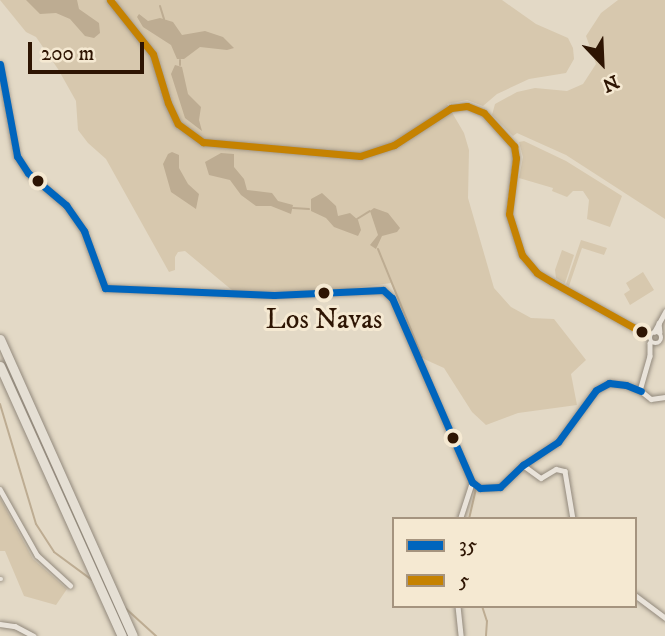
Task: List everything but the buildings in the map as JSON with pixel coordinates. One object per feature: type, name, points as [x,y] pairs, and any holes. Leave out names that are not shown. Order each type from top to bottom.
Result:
[{"type":"highway","points":[[0,340],[134,636]]},
{"type":"highway","points":[[0,366],[122,636]]},
{"type":"street","points":[[112,0],[153,54],[167,103],[178,124],[203,142],[277,146],[360,156],[394,145],[451,108],[474,107],[493,121],[514,146],[516,158],[509,195],[510,218],[517,246],[529,265],[552,282],[642,332],[650,341],[650,356],[641,391]]},
{"type":"street","points":[[0,64],[16,156],[32,178],[59,197],[84,231],[105,288],[274,295],[383,290],[392,298],[474,484],[485,490],[500,487],[523,465],[566,435],[596,390],[609,383],[626,385],[653,400],[665,397]]},
{"type":"street","points":[[660,335],[659,323],[665,312]]},
{"type":"street","points":[[642,332],[660,335]]},
{"type":"street","points":[[650,341],[660,335]]},
{"type":"street","points":[[650,341],[660,335]]},
{"type":"street","points":[[626,385],[642,379]]},
{"type":"street","points":[[523,465],[541,478],[556,469],[565,471],[573,517]]},
{"type":"street","points":[[461,517],[474,484]]},
{"type":"street","points":[[0,489],[37,555],[70,585]]},
{"type":"street","points":[[637,597],[665,618]]},
{"type":"street","points":[[458,608],[461,636]]},
{"type":"street","points":[[0,624],[15,626],[34,636]]},
{"type":"shaded area","points":[[0,0],[108,0],[111,4],[117,0],[502,0],[536,24],[568,38],[574,59],[566,73],[529,79],[497,94],[483,106],[467,100],[447,104],[464,133],[469,150],[468,198],[494,288],[511,307],[531,318],[554,319],[586,360],[571,374],[577,405],[518,413],[486,425],[472,412],[444,368],[424,359],[391,283],[333,291],[233,291],[185,251],[178,252],[175,257],[175,270],[169,272],[106,159],[78,130],[76,101],[58,69],[36,37],[26,32]]},
{"type":"shaded area","points":[[26,0],[77,0],[79,9],[99,23],[100,33],[94,38],[85,36],[70,19],[56,13],[40,14]]},
{"type":"shaded area","points":[[618,0],[665,0],[665,219],[566,155],[517,133],[513,136],[492,115],[495,104],[517,92],[535,88],[567,91],[583,84],[596,64],[586,36],[601,13]]},
{"type":"shaded area","points":[[139,14],[148,21],[160,18],[173,22],[182,35],[205,31],[223,37],[234,48],[227,50],[200,47],[184,59],[177,59],[171,45],[143,27],[137,17]]},
{"type":"shaded area","points":[[175,65],[182,67],[188,94],[201,107],[199,120],[202,131],[185,118],[171,74]]},
{"type":"shaded area","points":[[524,141],[566,161],[622,196],[610,227],[587,219],[589,200],[583,191],[573,191],[567,197],[552,191],[553,188],[519,178],[523,157],[519,142]]},
{"type":"shaded area","points":[[172,152],[179,155],[179,168],[188,184],[199,194],[196,209],[171,192],[163,164]]},
{"type":"shaded area","points":[[221,153],[234,154],[234,167],[244,179],[247,190],[272,193],[278,201],[293,205],[291,214],[271,206],[256,206],[241,195],[230,180],[209,175],[205,162]]},
{"type":"shaded area","points":[[322,193],[336,206],[338,216],[350,213],[358,220],[361,230],[358,236],[334,227],[326,218],[311,211],[311,199]]},
{"type":"shaded area","points":[[374,208],[388,213],[400,228],[397,232],[382,236],[376,249],[370,245],[378,235],[370,211]]},
{"type":"shaded area","points":[[581,240],[607,248],[604,255],[582,248],[569,286],[566,284]]},
{"type":"shaded area","points":[[562,250],[574,255],[565,283],[556,278],[555,270]]},
{"type":"shaded area","points":[[643,272],[654,290],[630,305],[624,294],[630,290],[626,283]]},
{"type":"shaded area","points":[[0,498],[33,559],[67,589],[56,605],[24,596],[5,551],[0,551]]},
{"type":"waterway","points":[[160,6],[164,19]]},
{"type":"waterway","points":[[180,60],[180,65]]},
{"type":"waterway","points":[[293,208],[309,209]]},
{"type":"waterway","points":[[357,219],[370,211]]},
{"type":"waterway","points":[[378,249],[422,357]]},
{"type":"waterway","points":[[0,404],[36,524],[54,552],[92,580]]},
{"type":"waterway","points":[[469,517],[476,489]]},
{"type":"waterway","points":[[123,606],[156,636]]},
{"type":"waterway","points":[[483,608],[487,621],[486,636]]},
{"type":"transit line","name":"5","points":[[110,0],[153,54],[168,103],[178,124],[203,142],[360,156],[394,145],[451,108],[467,106],[484,113],[514,146],[516,158],[509,214],[522,255],[537,273],[642,332]]},
{"type":"transit line","name":"35","points":[[0,64],[17,156],[28,173],[66,205],[84,231],[105,288],[274,295],[383,290],[392,298],[472,482],[480,488],[500,487],[523,465],[558,442],[596,390],[609,383],[626,385],[641,391]]},
{"type":"place","name":"Los Navas","points":[[324,293]]}]
